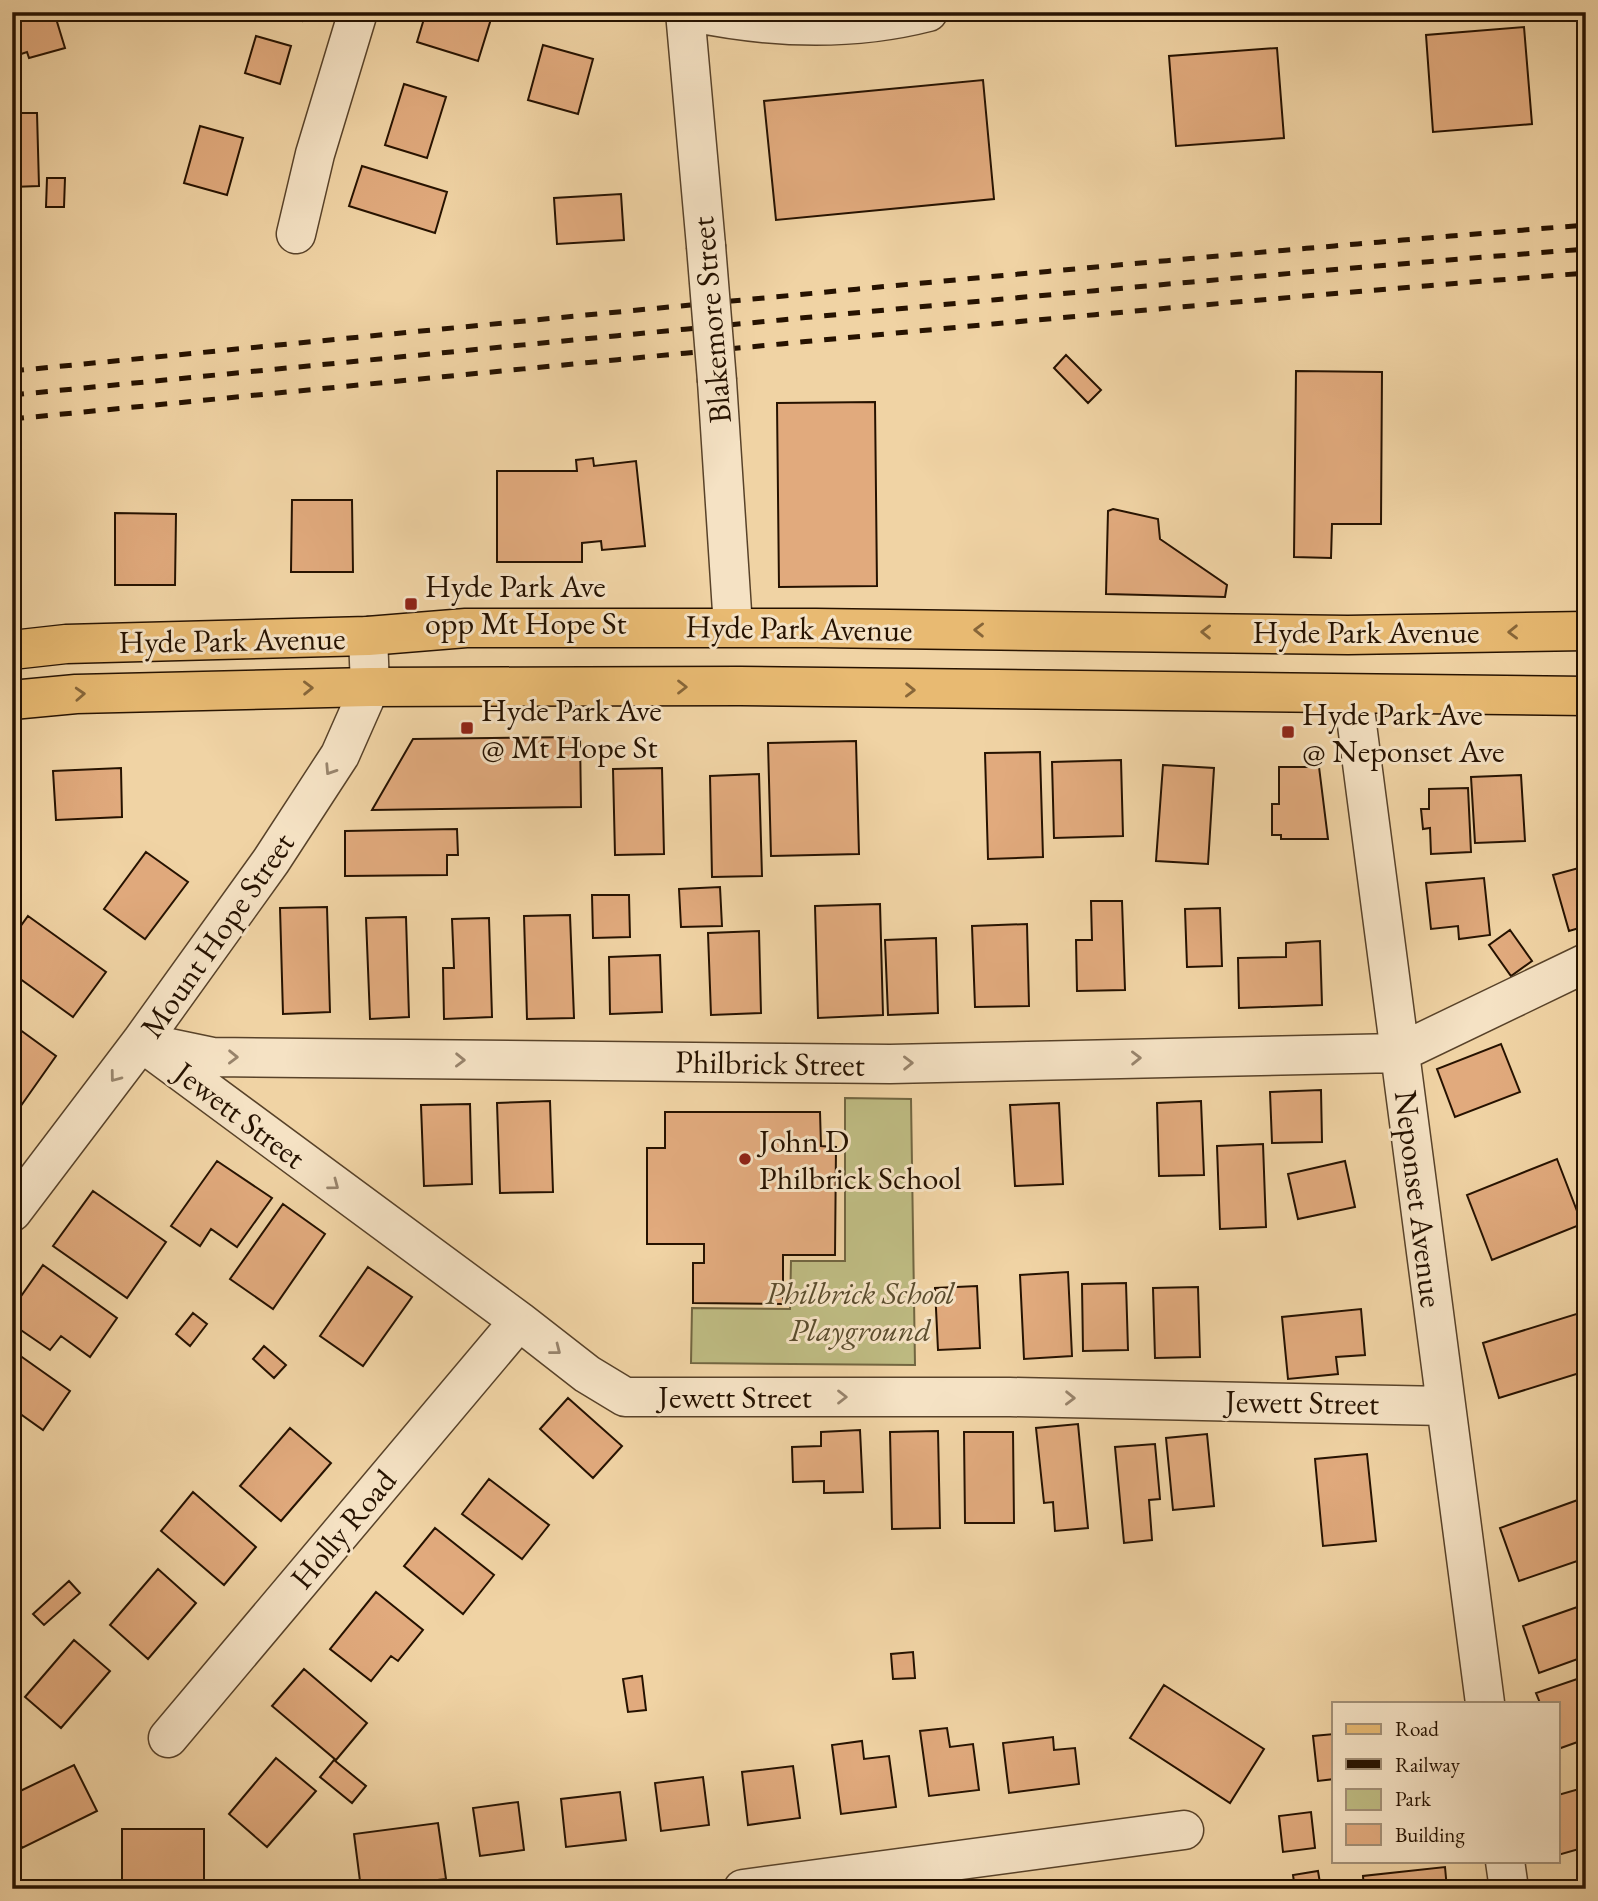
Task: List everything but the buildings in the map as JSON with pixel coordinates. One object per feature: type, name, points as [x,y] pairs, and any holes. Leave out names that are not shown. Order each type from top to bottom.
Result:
[{"type":"main road","name":"Hyde Park Avenue","points":[[12,650],[66,644],[368,636],[466,628],[733,627],[1348,635],[1586,631]]},
{"type":"main road","points":[[733,627],[740,686]]},
{"type":"main road","name":"Hyde Park Avenue","points":[[12,700],[76,694],[370,687],[740,686],[1353,694],[1579,703]]},
{"type":"street","points":[[296,234],[315,153],[358,12]]},
{"type":"street","name":"Blakemore Street","points":[[685,12],[718,381],[733,627]]},
{"type":"street","points":[[691,12],[737,22],[803,26],[872,23],[928,12]]},
{"type":"street","name":"Mount Hope Street","points":[[12,1212],[141,1042],[271,861],[333,766],[370,687],[368,636]]},
{"type":"street","name":"Neponset Avenue","points":[[1353,694],[1485,1702]]},
{"type":"street","points":[[1399,1053],[1586,962]]},
{"type":"street","name":"Philbrick Street","points":[[141,1042],[213,1057],[862,1063],[1399,1053]]},
{"type":"street","name":"Jewett Street","points":[[141,1042],[587,1374],[625,1396],[1010,1396],[1446,1406]]},
{"type":"street","name":"Holly Road","points":[[168,1738],[519,1321]]},
{"type":"street","points":[[743,1889],[1184,1830]]},
{"type":"street","points":[[1505,1862],[1509,1889]]},
{"type":"green space","name":"Philbrick School Playground","points":[[845,1098],[911,1099],[915,1365],[691,1363],[692,1308],[790,1309],[791,1261],[845,1261]]},
{"type":"railway","points":[[12,371],[996,276],[1586,225]]},
{"type":"railway","points":[[12,395],[995,300],[1586,249]]},
{"type":"railway","points":[[12,419],[995,324],[1586,273]]},
{"type":"place","name":"Hyde Park Ave opp Mt Hope St","points":[[411,604]]},
{"type":"place","name":"Hyde Park Ave @ Mt Hope St","points":[[467,728]]},
{"type":"place","name":"Hyde Park Ave @ Neponset Ave","points":[[1288,732]]},
{"type":"place","name":"John D Philbrick School","points":[[745,1159]]}]
